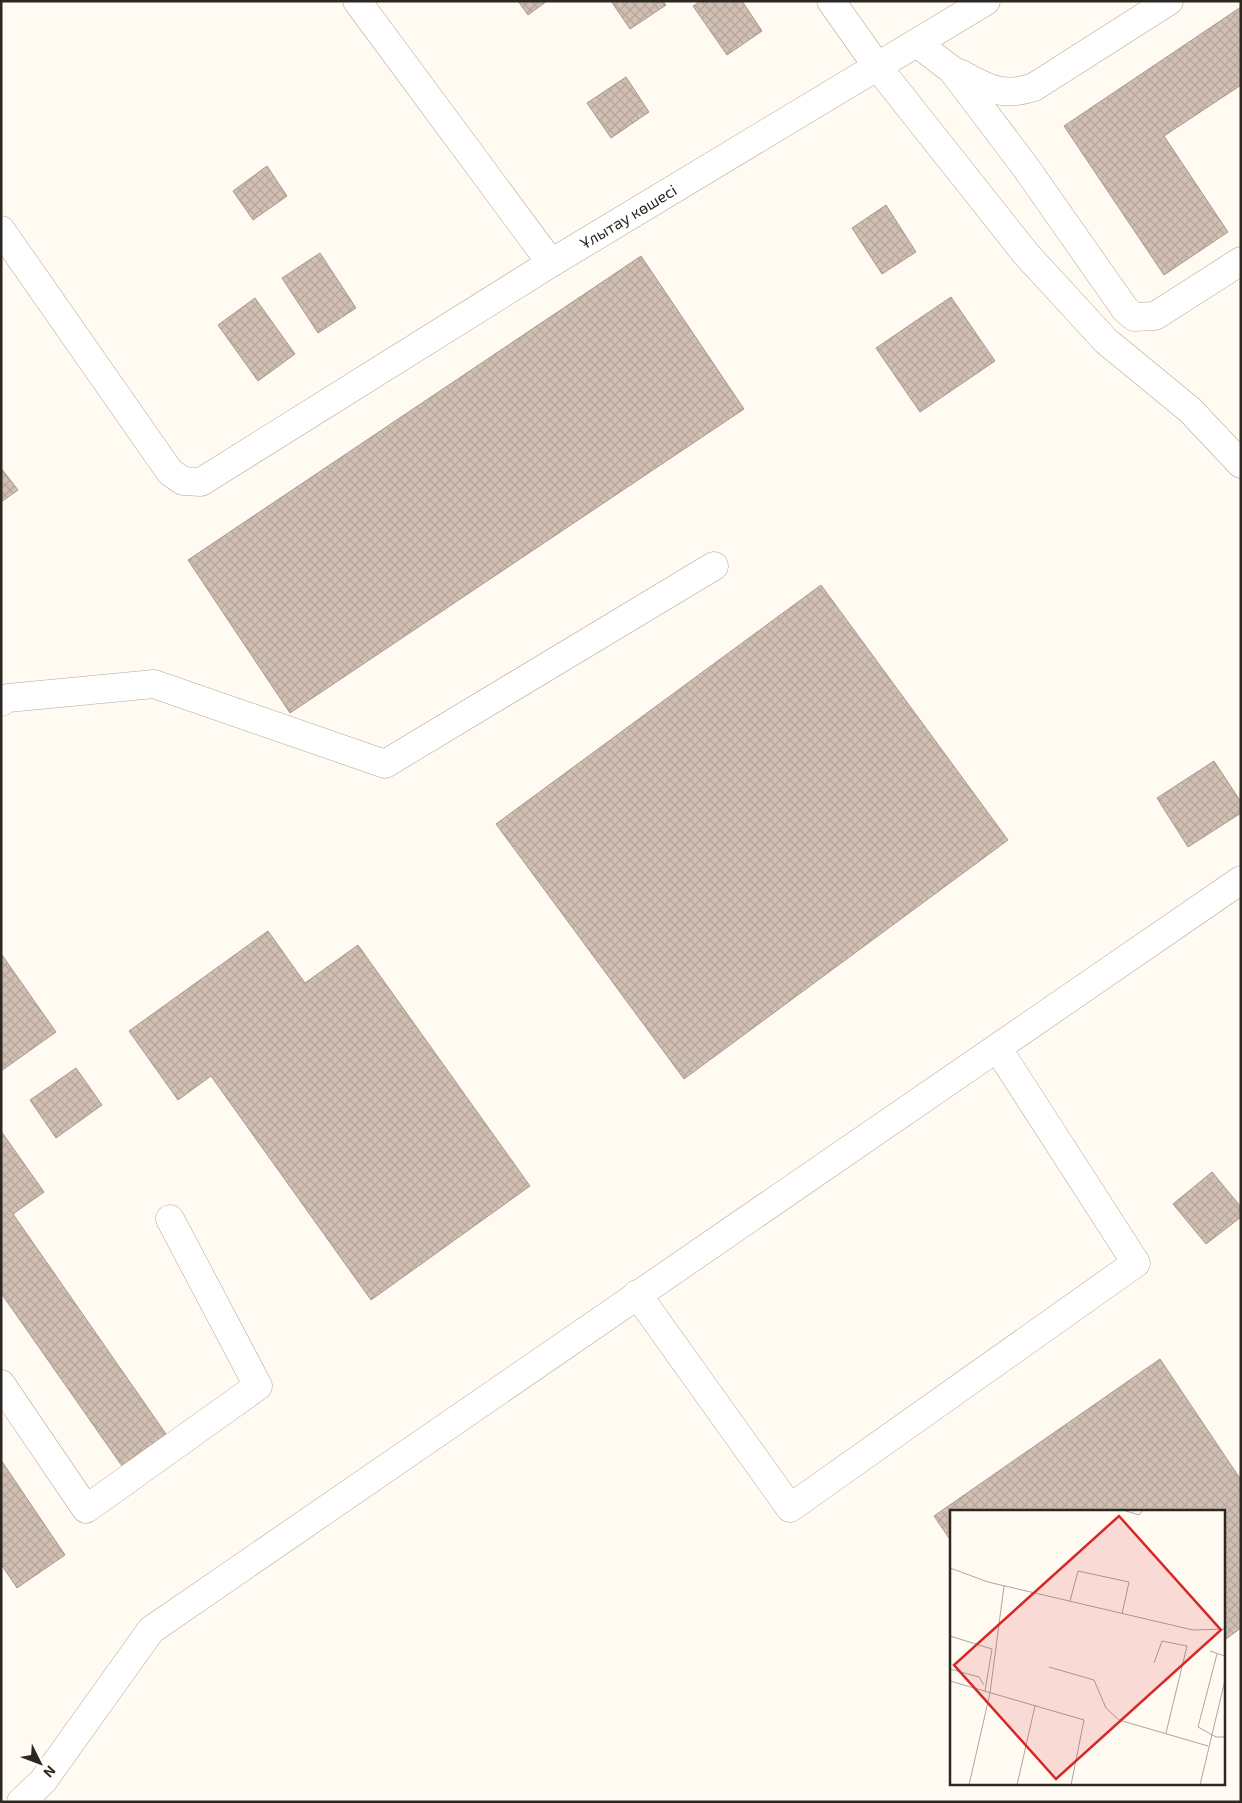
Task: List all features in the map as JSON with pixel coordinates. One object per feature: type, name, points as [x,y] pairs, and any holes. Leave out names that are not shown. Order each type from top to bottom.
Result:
[{"type":"street","points":[[357,1],[551,263]]},
{"type":"street","points":[[830,1],[876,66],[1033,261],[1106,341],[1190,410],[1241,464]]},
{"type":"street","name":"Ұлытау көшесі","points":[[1,230],[170,472],[183,481],[201,482],[551,263],[876,66],[918,44],[986,1]]},
{"type":"street","points":[[918,44],[952,70],[994,91],[1005,94],[1018,93],[1034,87],[1169,1]]},
{"type":"street","points":[[952,70],[1024,165],[1125,309],[1134,317],[1155,316],[1241,261]]},
{"type":"street","points":[[1,702],[8,698],[154,684],[385,764],[714,566]]},
{"type":"street","points":[[21,1802],[49,1773],[151,1630],[1241,880]]},
{"type":"street","points":[[637,1294],[790,1508],[1136,1263],[998,1049]]},
{"type":"street","points":[[1,1384],[86,1508],[258,1386],[170,1219]]},
{"type":"building","points":[[518,1],[547,1],[528,15]]},
{"type":"building","points":[[611,1],[663,1],[666,5],[630,29]]},
{"type":"building","points":[[701,1],[742,1],[762,31],[727,55],[693,6]]},
{"type":"building","points":[[1241,7],[1241,85],[1164,136],[1228,232],[1164,275],[1064,126]]},
{"type":"building","points":[[626,77],[649,112],[611,138],[587,103]]},
{"type":"building","points":[[267,166],[287,196],[253,220],[233,191]]},
{"type":"building","points":[[886,205],[916,252],[882,274],[852,228]]},
{"type":"building","points":[[320,253],[356,308],[318,333],[282,278]]},
{"type":"building","points":[[641,256],[744,409],[290,713],[188,560]]},
{"type":"building","points":[[951,297],[995,361],[920,412],[876,348]]},
{"type":"building","points":[[255,298],[295,354],[258,381],[218,325]]},
{"type":"building","points":[[1,468],[18,490],[1,502]]},
{"type":"building","points":[[821,585],[1008,840],[684,1079],[496,824]]},
{"type":"building","points":[[1214,761],[1241,802],[1241,813],[1188,847],[1157,798]]},
{"type":"building","points":[[268,931],[305,983],[358,945],[530,1186],[371,1300],[211,1076],[178,1100],[129,1031]]},
{"type":"building","points":[[1,956],[56,1032],[1,1071]]},
{"type":"building","points":[[76,1068],[102,1105],[56,1138],[30,1100]]},
{"type":"building","points":[[1,1131],[44,1192],[13,1214],[166,1434],[122,1466],[1,1293]]},
{"type":"building","points":[[1212,1172],[1241,1207],[1241,1217],[1206,1244],[1173,1204]]},
{"type":"building","points":[[1160,1359],[1241,1480],[1241,1628],[1224,1640],[1224,1510],[950,1510],[950,1540],[934,1516]]},
{"type":"building","points":[[1,1460],[65,1555],[17,1588],[1,1564]]}]
